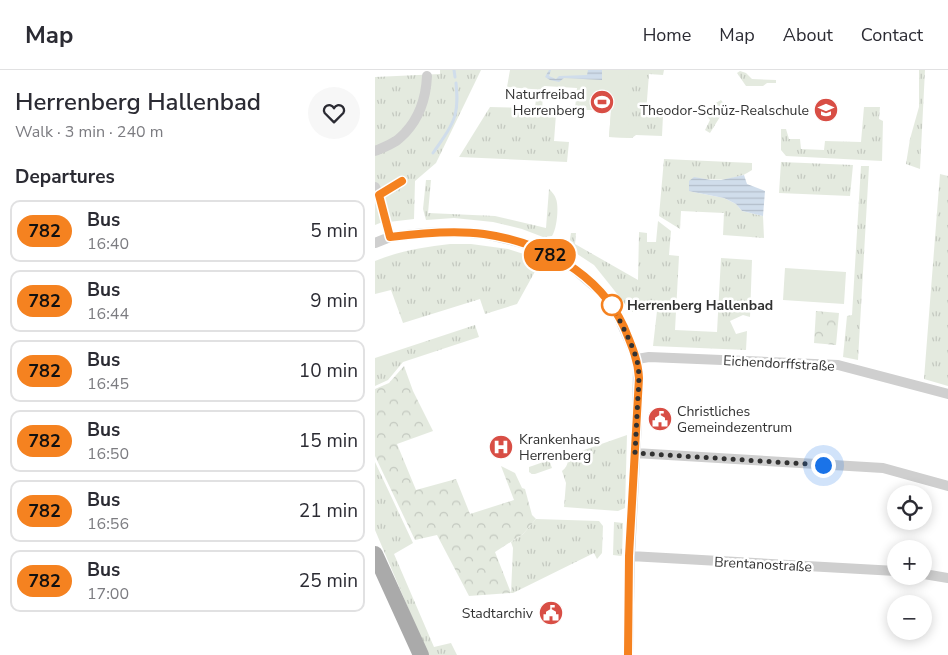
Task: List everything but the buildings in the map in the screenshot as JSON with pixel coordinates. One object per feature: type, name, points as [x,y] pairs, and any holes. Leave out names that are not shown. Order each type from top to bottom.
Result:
[{"type":"main road","points":[[375,554],[421,655]]},
{"type":"street","points":[[375,151],[398,140],[411,126],[424,100],[427,89],[427,76]]},
{"type":"street","points":[[377,191],[390,237]]},
{"type":"street","points":[[375,243],[390,237],[424,232],[484,234],[510,240],[529,245],[573,268],[601,292],[612,305],[637,359],[639,378],[629,556],[628,655]]},
{"type":"street","name":"Eichendorffstraße","points":[[637,359],[649,357],[839,365],[948,394]]},
{"type":"street","points":[[635,453],[883,468],[948,486]]},
{"type":"street","name":"Brentanostraße","points":[[629,556],[887,570]]},
{"type":"street","points":[[932,575],[948,578]]},
{"type":"green space","points":[[440,70],[481,70],[436,163],[415,181],[414,219],[375,225],[375,77],[440,74]]},
{"type":"green space","name":"Naturfreibad Herrenberg","points":[[510,70],[628,70],[629,130],[632,138],[609,137],[611,111],[575,109],[577,88],[544,86],[543,90],[507,87]]},
{"type":"green space","points":[[628,70],[664,70],[663,75],[649,74],[646,113],[663,115],[662,136],[609,137],[611,111],[575,109],[627,94]]},
{"type":"green space","points":[[919,70],[925,70],[920,169],[906,164],[910,139],[919,107]]},
{"type":"green space","points":[[740,71],[746,73],[752,79],[776,80],[776,83],[767,83],[763,86],[746,86],[737,73]]},
{"type":"green space","points":[[537,89],[543,90],[542,113],[556,114],[554,141],[569,142],[567,162],[459,157],[490,107],[535,108]]},
{"type":"green space","points":[[721,100],[726,110],[710,133],[705,130],[710,120],[707,116],[709,112],[707,108]]},
{"type":"green space","points":[[864,107],[880,107],[879,119],[883,121],[882,161],[786,156],[781,150],[781,129],[786,129],[789,139],[800,139],[801,149],[824,150],[825,141],[861,142]]},
{"type":"green space","points":[[664,159],[752,163],[752,170],[739,177],[717,180],[694,178],[689,191],[724,198],[736,204],[742,211],[763,216],[764,238],[723,235],[724,213],[681,211],[680,229],[659,216]]},
{"type":"green space","points":[[781,162],[853,165],[850,196],[779,193]]},
{"type":"green space","points":[[861,166],[869,166],[858,360],[843,357],[847,316],[852,315]]},
{"type":"green space","points":[[940,174],[948,176],[948,386],[924,379]]},
{"type":"green space","points":[[426,180],[431,180],[428,213],[495,216],[546,228],[549,189],[557,202],[557,218],[554,233],[552,236],[543,237],[522,229],[493,222],[454,218],[426,220],[423,209]]},
{"type":"green space","points":[[658,221],[671,231],[669,255],[679,256],[675,330],[717,332],[721,258],[752,260],[750,317],[743,315],[730,321],[736,334],[747,331],[746,350],[653,346],[657,311],[631,312],[594,265],[571,250],[569,245],[571,233],[576,233],[575,244],[638,280],[639,232],[647,233],[647,242],[656,242]]},
{"type":"green space","points":[[450,244],[471,244],[508,249],[533,257],[538,266],[517,304],[485,314],[480,299],[403,323],[391,290],[375,294],[375,261],[412,250]]},
{"type":"green space","points":[[785,268],[846,272],[844,304],[783,300]]},
{"type":"green space","points":[[816,311],[839,313],[836,345],[814,343]]},
{"type":"green space","points":[[475,325],[479,337],[403,362],[388,380],[375,386],[375,358]]},
{"type":"green space","points":[[404,366],[413,391],[433,431],[397,444],[416,490],[456,479],[470,514],[514,500],[501,466],[515,473],[522,488],[525,489],[532,515],[536,519],[523,534],[495,552],[511,593],[469,596],[437,535],[415,540],[375,456],[375,389],[389,383]]},
{"type":"green space","points":[[627,435],[625,508],[618,511],[564,507],[566,483],[562,471],[567,464],[567,456]]},
{"type":"green space","points":[[549,460],[552,468],[535,474],[529,472],[529,467]]},
{"type":"green space","points":[[375,462],[413,543],[394,554],[434,647],[451,643],[457,655],[428,655],[375,530]]},
{"type":"green space","points":[[536,519],[599,521],[603,526],[602,553],[597,559],[594,553],[511,593],[513,548],[511,542],[523,534]]},
{"type":"green space","points":[[614,522],[623,523],[621,556],[613,555]]},
{"type":"water","points":[[549,70],[551,70],[549,76],[556,79],[559,76],[587,75],[588,70],[602,70],[602,80],[564,78],[559,82],[545,77]]},
{"type":"water","points":[[744,175],[747,184],[765,191],[763,216],[742,211],[736,204],[724,198],[689,191],[689,181],[694,177],[721,180]]},
{"type":"waterway","points":[[454,70],[455,77]]},
{"type":"waterway","points":[[433,153],[454,120],[457,103],[456,83]]},
{"type":"bus line","name":"782","points":[[402,181],[379,195],[390,237],[424,232],[455,232],[484,234],[529,245],[555,257],[587,279],[612,305],[620,320],[637,359],[639,378],[629,556],[628,655]]},
{"type":"place","name":"Naturfreibad Herrenberg","points":[[602,102]]},
{"type":"place","name":"Theodor-Schüz-Realschule","points":[[826,110]]},
{"type":"place","name":"Herrenberg Hallenbad","points":[[612,305]]},
{"type":"place","name":"Christliches Gemeindezentrum","points":[[660,419]]},
{"type":"place","name":"Krankenhaus Herrenberg","points":[[501,447]]},
{"type":"place","name":"Stadtarchiv","points":[[551,613]]},
{"type":"route","points":[[612,305],[637,359],[639,378],[635,453],[823,465]]}]
